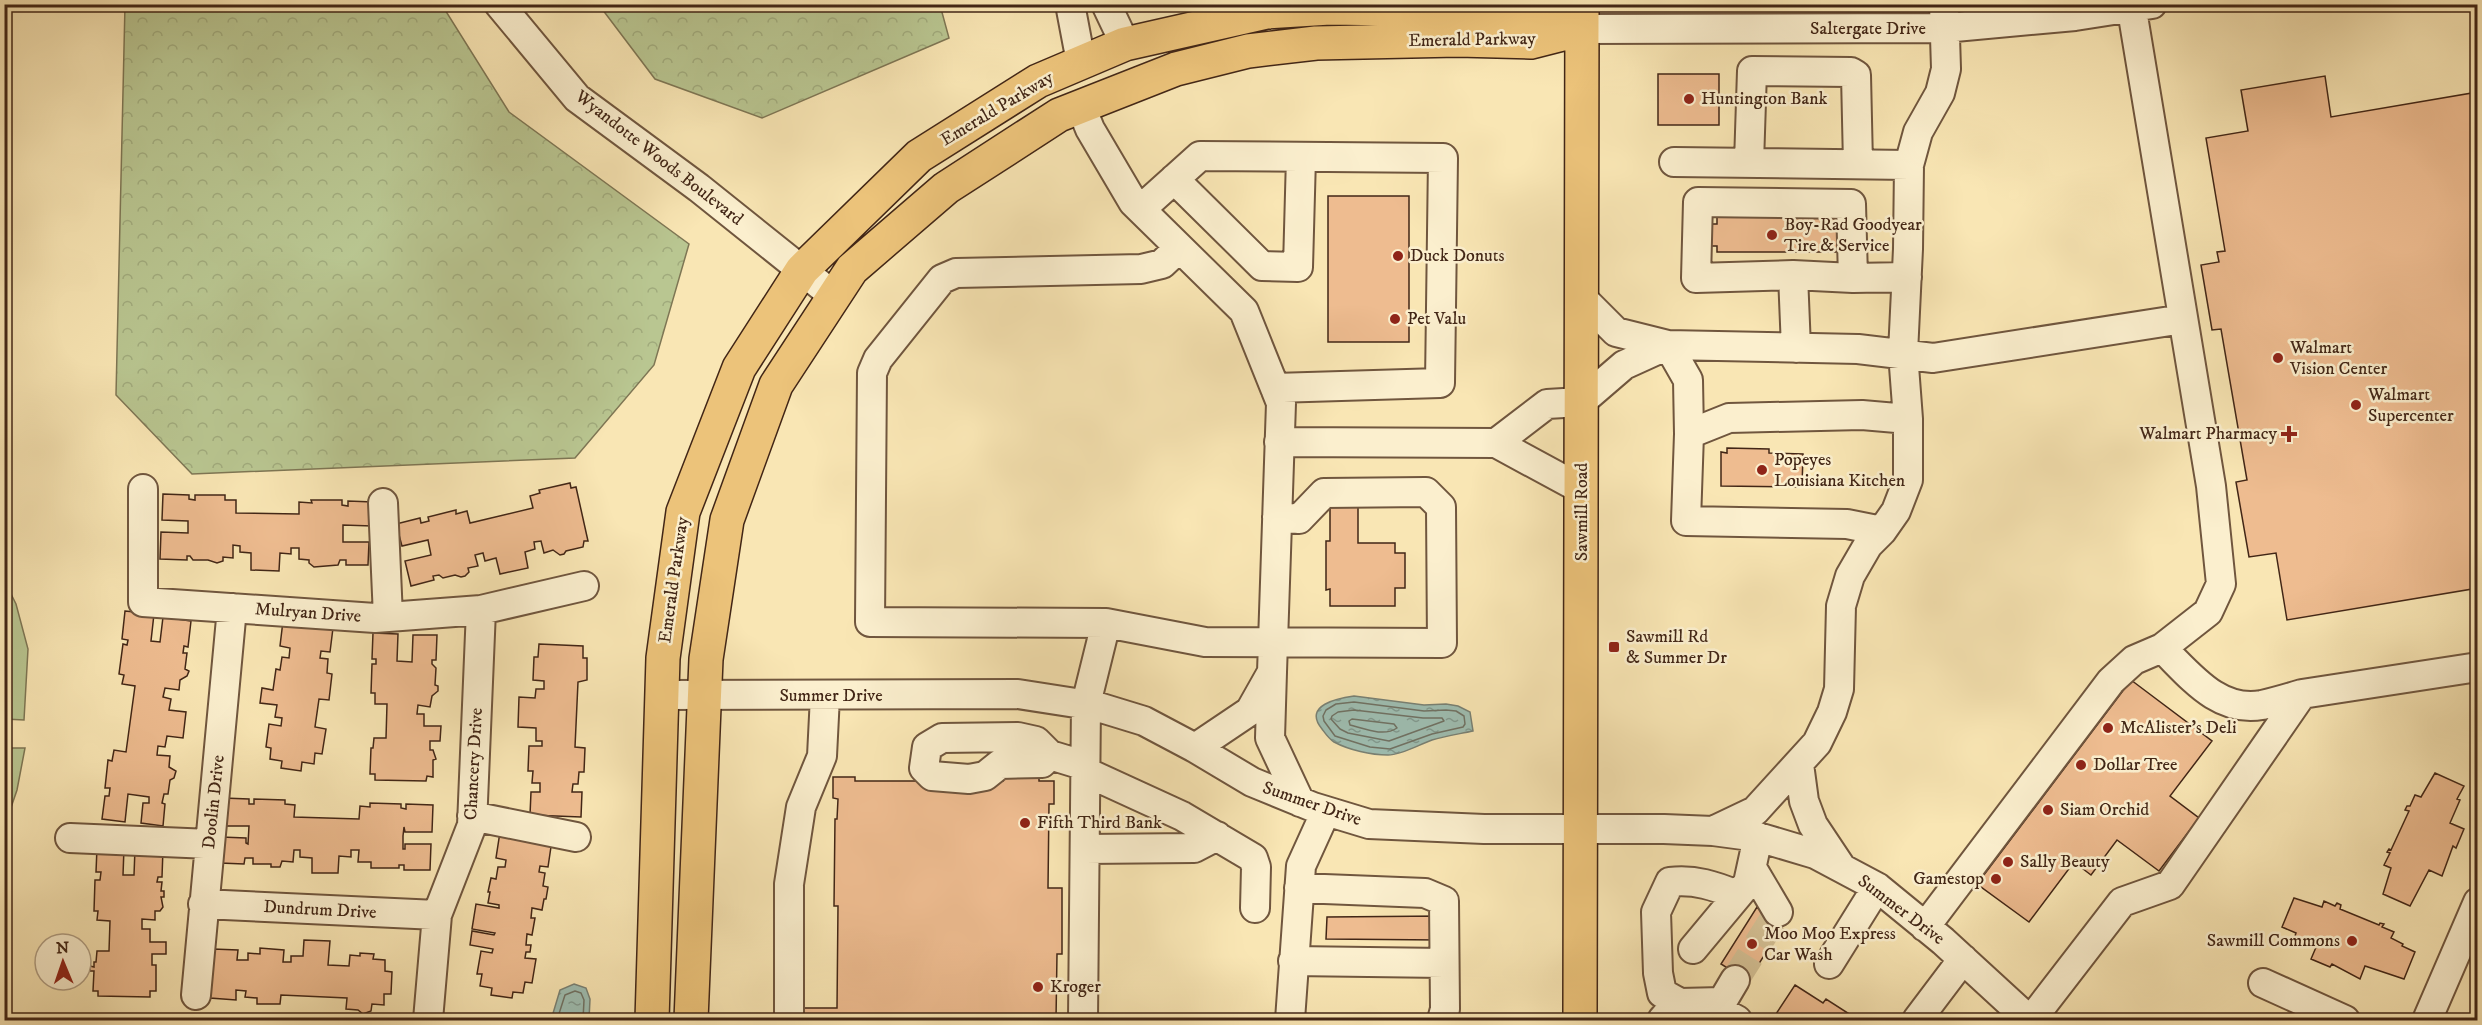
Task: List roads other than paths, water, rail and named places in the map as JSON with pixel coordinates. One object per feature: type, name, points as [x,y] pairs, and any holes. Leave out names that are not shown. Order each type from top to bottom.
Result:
[{"type":"main road","name":"Emerald Parkway","points":[[652,1020],[663,658],[683,513],[739,368],[802,270],[919,156],[1038,81],[1125,44],[1267,12],[1330,8],[1532,11],[1582,17]]},
{"type":"main road","name":"Emerald Parkway","points":[[691,1020],[706,659],[726,520],[776,385],[852,269],[946,188],[1059,116],[1176,69],[1248,51],[1316,43],[1458,40],[1531,42],[1582,17]]},
{"type":"main road","name":"Sawmill Road","points":[[1580,1020],[1582,17]]},
{"type":"street","name":"Wyandotte Woods Boulevard","points":[[499,4],[577,99],[699,188],[834,296]]},
{"type":"street","points":[[1070,4],[1081,62]]},
{"type":"street","points":[[1106,4],[1125,44]]},
{"type":"street","points":[[1925,927],[2111,681],[2134,660],[2162,648],[2208,612],[2221,584],[2211,486],[2183,319],[2138,5]]},
{"type":"street","name":"Saltergate Drive","points":[[1582,17],[2075,16],[2138,5]]},
{"type":"street","points":[[1713,831],[1755,811],[1817,743],[1832,712],[1839,689],[1841,606],[1850,576],[1868,545],[1882,531],[1896,511],[1908,480],[1908,419],[1903,353],[1909,165],[1918,132],[1940,93],[1946,69],[1944,16]]},
{"type":"street","points":[[1749,163],[1752,71],[1851,72],[1856,75],[1858,164]]},
{"type":"street","points":[[1081,107],[1090,129],[1133,202],[1244,311],[1281,403],[1270,738],[1313,806],[1301,866],[1290,1020]]},
{"type":"street","points":[[1141,209],[1200,156],[1443,158],[1440,383],[1275,388]]},
{"type":"street","points":[[1174,179],[1262,266],[1298,267],[1301,157]]},
{"type":"street","points":[[1674,162],[1909,165]]},
{"type":"street","points":[[1853,278],[1851,204],[1698,202],[1696,278],[1793,275],[1853,278],[1907,277]]},
{"type":"street","points":[[1179,248],[1162,264],[1141,269],[956,273],[942,279],[878,359],[872,373],[870,622],[1106,623],[1205,642],[1442,643],[1441,507],[1426,492],[1324,493],[1299,519],[1277,517]]},
{"type":"street","points":[[1793,275],[1796,348]]},
{"type":"street","points":[[1582,298],[1616,332],[1668,345],[1903,353],[1933,358],[2183,319]]},
{"type":"street","points":[[1496,443],[1547,404],[1581,402],[1623,365],[1668,345]]},
{"type":"street","points":[[1668,345],[1688,380],[1686,521],[1847,524],[1882,531]]},
{"type":"street","points":[[1689,434],[1729,418],[1862,415],[1908,419]]},
{"type":"street","points":[[1279,442],[1496,443],[1581,489]]},
{"type":"street","name":"Mulryan Drive","points":[[143,489],[142,602],[388,617],[481,610],[584,586]]},
{"type":"street","points":[[383,503],[388,617]]},
{"type":"street","name":"Doolin Drive","points":[[196,995],[232,608]]},
{"type":"street","name":"Chancery Drive","points":[[428,1020],[437,915],[472,825],[481,610]]},
{"type":"street","points":[[1083,1020],[1086,705],[1106,623]]},
{"type":"street","points":[[2162,648],[2204,690],[2226,702],[2260,705],[2302,694],[2478,667]]},
{"type":"street","points":[[1195,748],[1250,711],[1272,672]]},
{"type":"street","name":"Summer Drive","points":[[662,695],[1018,694],[1086,705],[1144,721],[1252,782],[1313,806],[1369,824],[1484,829],[1713,831],[1758,837],[1815,854],[1877,887],[1963,959],[2030,1020]]},
{"type":"street","points":[[2030,1020],[2122,902],[2170,885],[2302,694]]},
{"type":"street","points":[[789,1020],[789,884],[801,807],[822,756],[825,696]]},
{"type":"street","points":[[1050,755],[1086,769],[1182,816],[1253,858],[1256,867],[1255,908]]},
{"type":"street","points":[[1799,764],[1804,801],[1813,825],[1841,867]]},
{"type":"street","points":[[472,816],[576,837]]},
{"type":"street","points":[[1085,849],[1194,848],[1217,836]]},
{"type":"street","points":[[1693,949],[1748,883],[1758,837]]},
{"type":"street","points":[[70,838],[210,844]]},
{"type":"street","points":[[1752,868],[1778,912]]},
{"type":"street","points":[[1736,980],[1722,1002],[1680,1003],[1662,993],[1658,973],[1656,912],[1670,882],[1686,880],[1714,885],[1737,895]]},
{"type":"street","points":[[1829,964],[1877,887]]},
{"type":"street","points":[[1299,888],[1425,892],[1444,901],[1445,1009],[1442,1020]]},
{"type":"street","points":[[2427,1020],[2478,902]]},
{"type":"street","name":"Dundrum Drive","points":[[203,903],[437,915]]},
{"type":"street","points":[[1917,1020],[1963,959]]},
{"type":"street","points":[[1293,961],[1444,963]]},
{"type":"street","points":[[2263,983],[2345,1020]]},
{"type":"street","points":[[1662,1020],[1668,1013],[1706,1011],[1722,1012],[1737,1020]]},
{"type":"water","points":[[1354,696],[1424,705],[1458,706],[1470,712],[1473,731],[1432,740],[1393,755],[1353,750],[1330,739],[1317,721],[1316,714],[1325,704]]},
{"type":"water","points":[[574,984],[586,988],[590,999],[589,1020],[551,1020],[560,990]]},
{"type":"tunnel","points":[[1735,980],[1778,912]]},
{"type":"place","name":"Huntington Bank","points":[[1689,99]]},
{"type":"place","name":"Boy-Rad Goodyear Tire & Service","points":[[1772,235]]},
{"type":"place","name":"Duck Donuts","points":[[1398,256]]},
{"type":"place","name":"Pet Valu","points":[[1395,319]]},
{"type":"place","name":"Walmart Vision Center","points":[[2278,358]]},
{"type":"place","name":"Walmart Supercenter","points":[[2356,405]]},
{"type":"place","name":"Walmart Pharmacy","points":[[2289,434]]},
{"type":"place","name":"Popeyes Louisiana Kitchen","points":[[1762,470]]},
{"type":"place","name":"Sawmill Rd & Summer Dr","points":[[1614,647]]},
{"type":"place","name":"McAlister's Deli","points":[[2108,728]]},
{"type":"place","name":"Dollar Tree","points":[[2081,765]]},
{"type":"place","name":"Siam Orchid","points":[[2048,810]]},
{"type":"place","name":"Fifth Third Bank","points":[[1025,823]]},
{"type":"place","name":"Sally Beauty","points":[[2008,862]]},
{"type":"place","name":"Gamestop","points":[[1996,879]]},
{"type":"place","name":"Sawmill Commons","points":[[2352,941]]},
{"type":"place","name":"Moo Moo Express Car Wash","points":[[1752,944]]},
{"type":"place","name":"Kroger","points":[[1038,987]]}]
